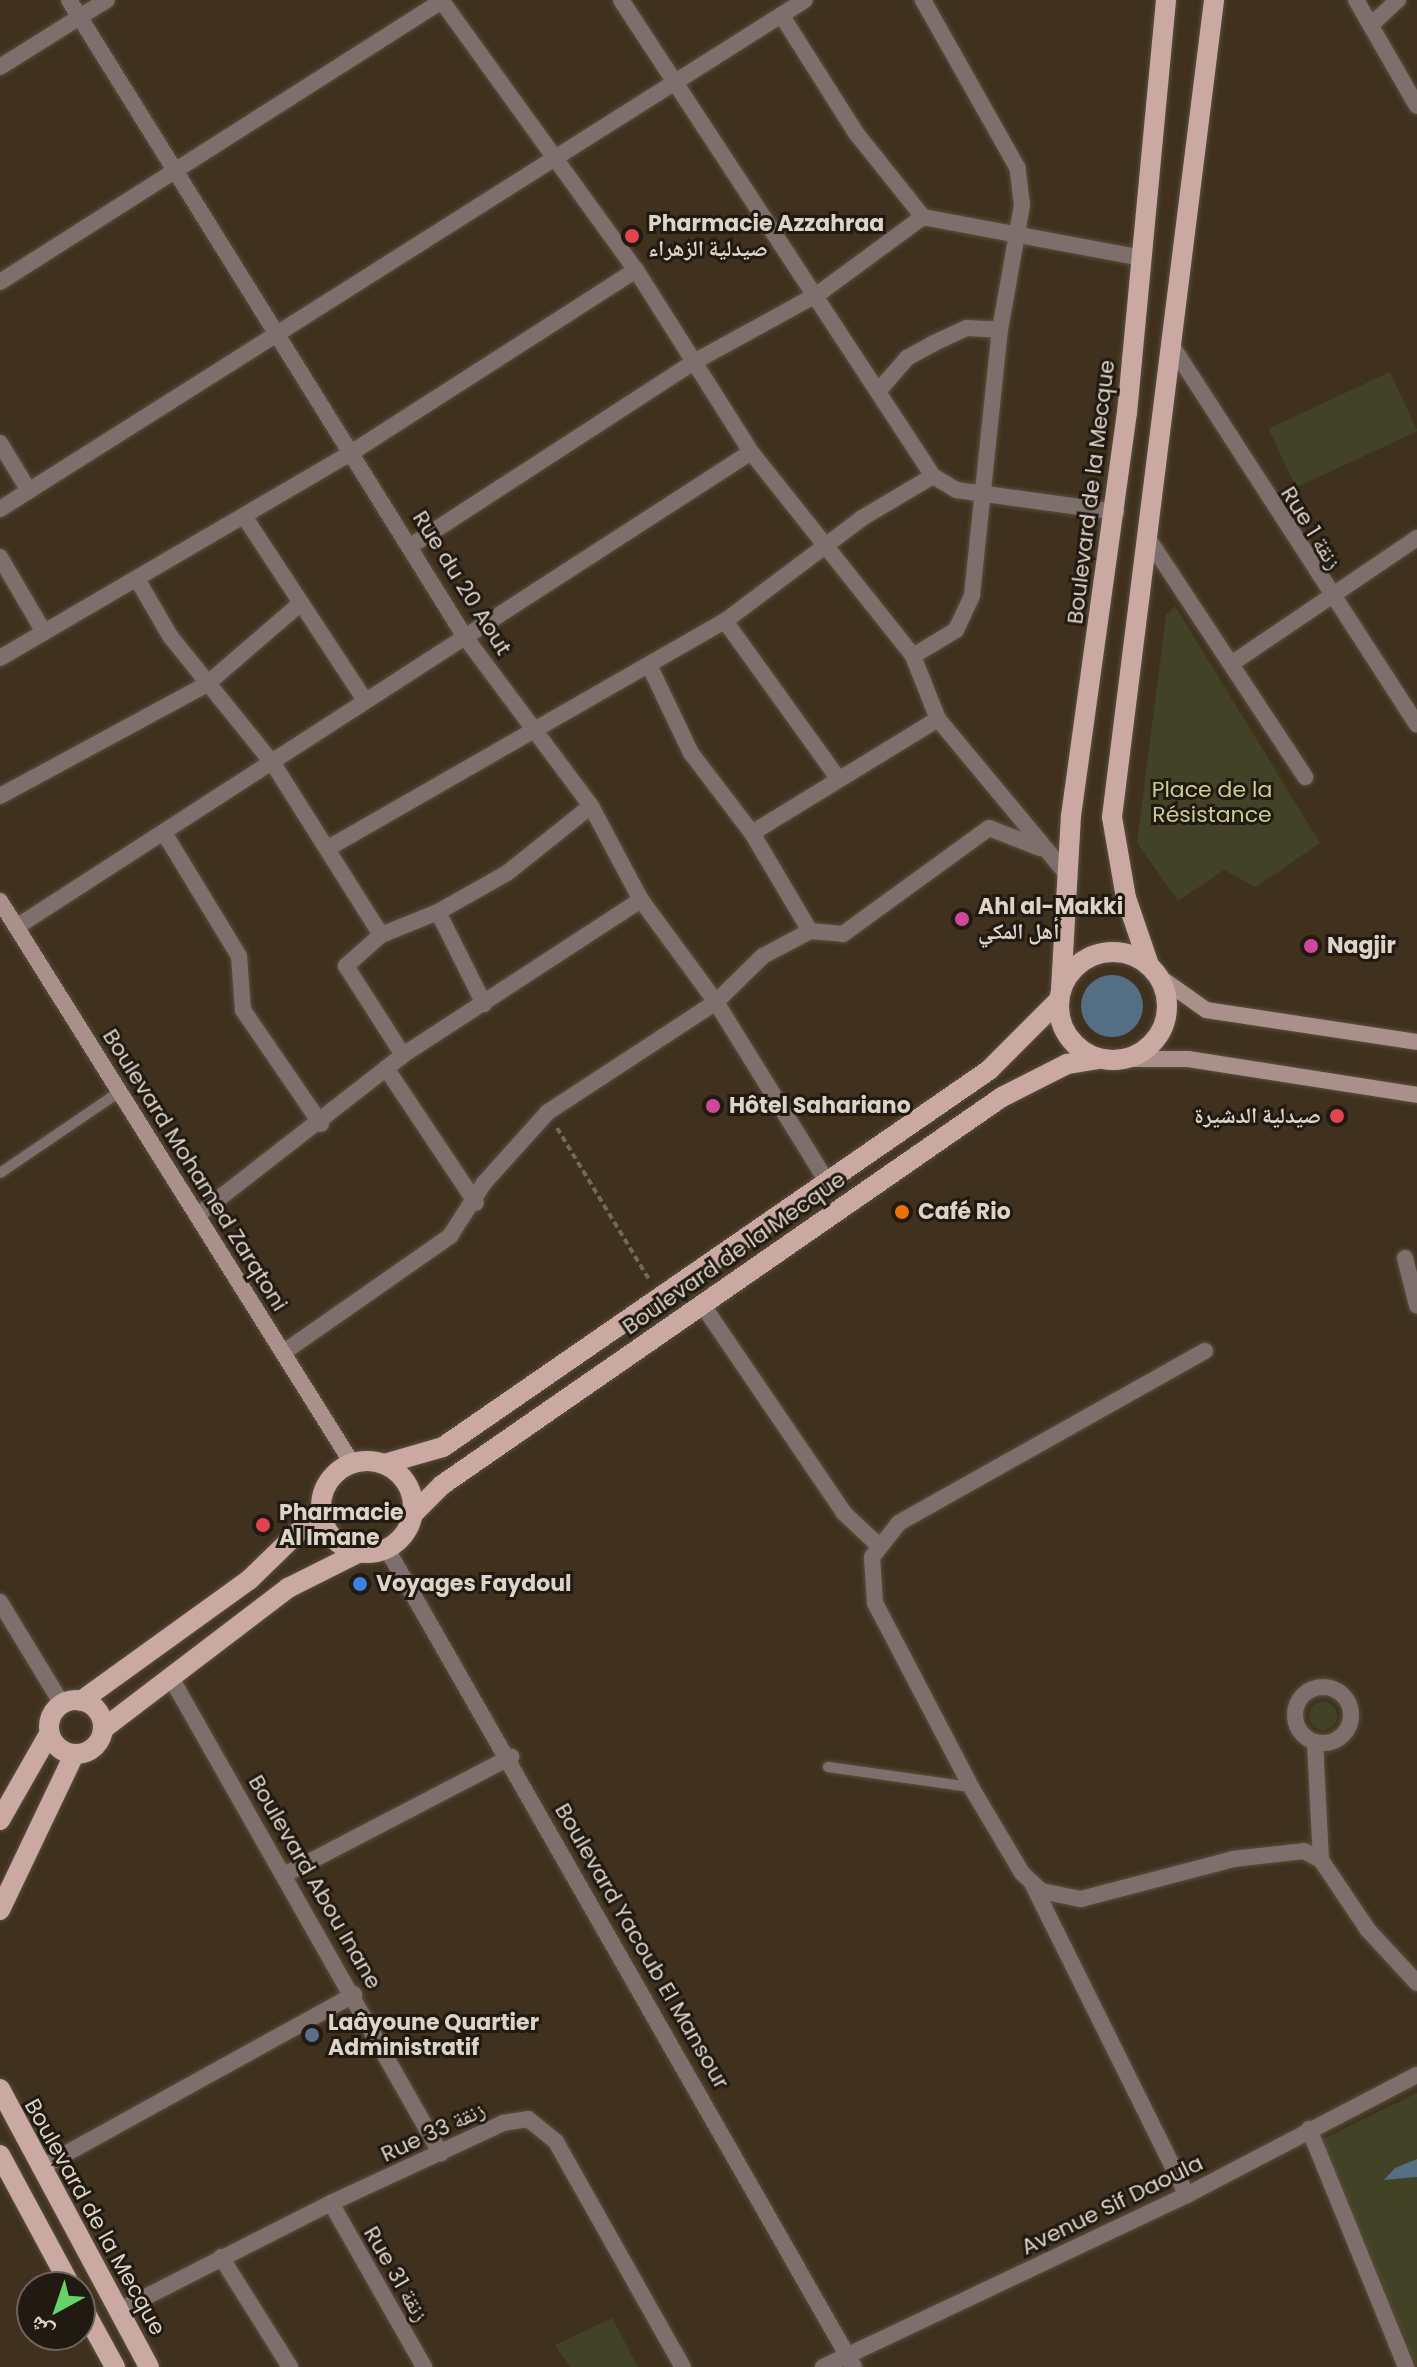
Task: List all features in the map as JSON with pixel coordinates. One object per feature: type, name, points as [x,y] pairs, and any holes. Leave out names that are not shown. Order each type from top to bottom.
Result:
[{"type":"main road","name":"Boulevard de la Mecque","points":[[1060,995],[1071,816],[1116,512],[1166,0]]},
{"type":"main road","points":[[1060,995],[1064,1031],[1098,1059],[1127,1059],[1152,1044],[1166,1019],[1154,971],[1126,898],[1112,817],[1174,349],[1214,0]]},
{"type":"main road","points":[[0,1820],[49,1734],[72,1702],[249,1580],[321,1510],[329,1481],[352,1463],[384,1464],[443,1447],[1009,1056],[1060,995],[1075,967],[1098,954],[1133,956],[1154,971]]},
{"type":"main road","name":"Boulevard de la Mecque","points":[[413,1514],[442,1485],[1002,1097],[1067,1064],[1098,1059]]},
{"type":"main road","points":[[0,1910],[74,1755],[97,1745],[103,1729],[288,1588],[358,1553],[387,1549],[413,1514],[407,1485],[384,1464]]},
{"type":"main road","points":[[321,1510],[332,1537],[358,1553]]},
{"type":"main road","points":[[72,1702],[95,1708],[103,1729]]},
{"type":"main road","points":[[49,1734],[74,1755]]},
{"type":"main road","name":"Boulevard de la Mecque","points":[[0,2089],[149,2367]]},
{"type":"main road","points":[[0,2155],[62,2271]]},
{"type":"main road","points":[[96,2332],[115,2367]]},
{"type":"street","name":"Rue du 20 Aout","points":[[69,0],[354,451],[465,637],[591,806],[641,900],[716,1002],[827,1182]]},
{"type":"street","points":[[0,67],[107,0]]},
{"type":"street","points":[[0,282],[441,0],[636,270],[751,452],[913,656],[938,719],[1069,877]]},
{"type":"street","points":[[621,0],[881,388],[933,476],[956,490],[1116,512]]},
{"type":"street","points":[[0,509],[281,335],[553,156],[805,0]]},
{"type":"street","points":[[913,656],[947,637],[966,614],[988,493],[1000,330],[1018,234],[1017,167],[923,0]]},
{"type":"street","points":[[1356,0],[1417,106]]},
{"type":"street","points":[[1371,25],[1398,0]]},
{"type":"street","points":[[782,16],[856,133],[923,217],[1143,258]]},
{"type":"street","points":[[412,545],[692,363],[818,294],[923,217]]},
{"type":"street","points":[[0,658],[42,629],[137,579],[354,451],[636,270]]},
{"type":"street","points":[[881,388],[907,358],[932,344],[967,328],[1000,330]]},
{"type":"street","name":"Rue 1 زنقة","points":[[1174,349],[1328,597],[1417,724]]},
{"type":"street","points":[[0,443],[29,491]]},
{"type":"street","points":[[18,926],[166,836],[274,765],[363,697],[465,637],[751,452]]},
{"type":"street","points":[[330,847],[725,621],[829,548],[862,518],[933,476]]},
{"type":"street","points":[[244,516],[363,697]]},
{"type":"street","points":[[1231,664],[1417,538]]},
{"type":"street","points":[[1149,540],[1305,777]]},
{"type":"street","points":[[0,557],[42,629]]},
{"type":"street","points":[[137,579],[207,684],[274,765],[330,847],[381,935]]},
{"type":"street","points":[[0,796],[207,684],[301,603]]},
{"type":"street","points":[[725,621],[837,777]]},
{"type":"street","points":[[649,665],[691,753],[752,833],[810,931]]},
{"type":"street","points":[[752,833],[837,777],[938,719]]},
{"type":"street","points":[[403,1055],[346,966],[381,935],[438,912],[507,873],[591,806]]},
{"type":"street","points":[[284,1352],[439,1244],[476,1203],[484,1183],[548,1112],[716,1002],[763,956],[810,931],[843,934],[989,828],[1045,851]]},
{"type":"street","points":[[166,836],[239,956],[243,1010],[321,1124]]},
{"type":"street","points":[[199,1214],[321,1124],[403,1055],[641,900]]},
{"type":"street","name":"Boulevard Mohamed Zarqtoni","points":[[0,901],[199,1214],[352,1463]]},
{"type":"street","points":[[438,912],[484,1004]]},
{"type":"street","points":[[1154,971],[1206,1010],[1417,1042]]},
{"type":"street","points":[[1127,1059],[1188,1059],[1417,1095]]},
{"type":"street","points":[[386,1068],[476,1203]]},
{"type":"street","points":[[1405,1258],[1417,1305]]},
{"type":"street","points":[[702,1304],[844,1513],[878,1545]]},
{"type":"street","points":[[1187,2195],[1032,1884],[971,1787],[875,1603],[869,1573],[878,1545],[925,1507],[1205,1351]]},
{"type":"street","name":"Boulevard Yacoub El Mansour","points":[[387,1549],[511,1757],[851,2361]]},
{"type":"street","points":[[0,1602],[72,1702]]},
{"type":"street","name":"Boulevard Abou Inane","points":[[170,1676],[286,1874],[441,2154]]},
{"type":"street","points":[[1315,1742],[1321,1860]]},
{"type":"street","points":[[286,1874],[511,1757]]},
{"type":"street","points":[[1032,1884],[1081,1899],[1233,1859],[1304,1851],[1321,1860],[1368,1930],[1417,1983]]},
{"type":"street","points":[[40,2168],[354,1995]]},
{"type":"street","name":"Avenue Sif Daoula","points":[[823,2367],[851,2361],[1187,2195],[1417,2075]]},
{"type":"street","name":"Rue 33 زنقة","points":[[118,2311],[331,2203],[503,2123],[540,2123],[683,2367]]},
{"type":"street","points":[[1309,2129],[1406,2367]]},
{"type":"street","name":"Rue 31 زنقة","points":[[331,2203],[424,2367]]},
{"type":"street","points":[[221,2257],[290,2367]]},
{"type":"lane","points":[[0,1173],[119,1092]]},
{"type":"lane","points":[[828,1767],[971,1787]]},
{"type":"path","points":[[548,1112],[660,1297]]},
{"type":"green space","points":[[1390,372],[1417,431],[1296,488],[1269,429]]},
{"type":"green space","name":"Place de la Résistance","points":[[1175,606],[1320,843],[1256,887],[1224,870],[1178,901],[1137,843],[1166,615]]},
{"type":"green space","points":[[1323,1702],[1333,1706],[1337,1716],[1333,1726],[1323,1730],[1313,1726],[1309,1716],[1313,1706]]},
{"type":"green space","points":[[1417,2093],[1417,2159],[1384,2180],[1417,2177],[1417,2367],[1321,2140]]},
{"type":"green space","points":[[612,2318],[638,2367],[570,2367],[555,2345]]},
{"type":"water","points":[[1106,975],[1118,975],[1134,984],[1141,994],[1141,1018],[1134,1028],[1118,1037],[1106,1037],[1086,1023],[1081,1012],[1081,1000],[1095,980]]},
{"type":"water","points":[[1417,2159],[1417,2177],[1384,2180],[1395,2168]]},
{"type":"place","name":"Pharmacie Azzahraa صيدلية الزهراء","points":[[632,236]]},
{"type":"place","name":"Ahl al-Makki أهل المكي","points":[[962,919]]},
{"type":"place","name":"Nagjir","points":[[1311,946]]},
{"type":"place","name":"Hôtel Sahariano","points":[[713,1106]]},
{"type":"place","name":"صيدلية الدشيرة","points":[[1337,1116]]},
{"type":"place","name":"Café Rio","points":[[902,1212]]},
{"type":"place","name":"Pharmacie Al Imane","points":[[263,1525]]},
{"type":"place","name":"Voyages Faydoul","points":[[360,1584]]},
{"type":"place","name":"Laâyoune Quartier Administratif","points":[[312,2035]]}]
